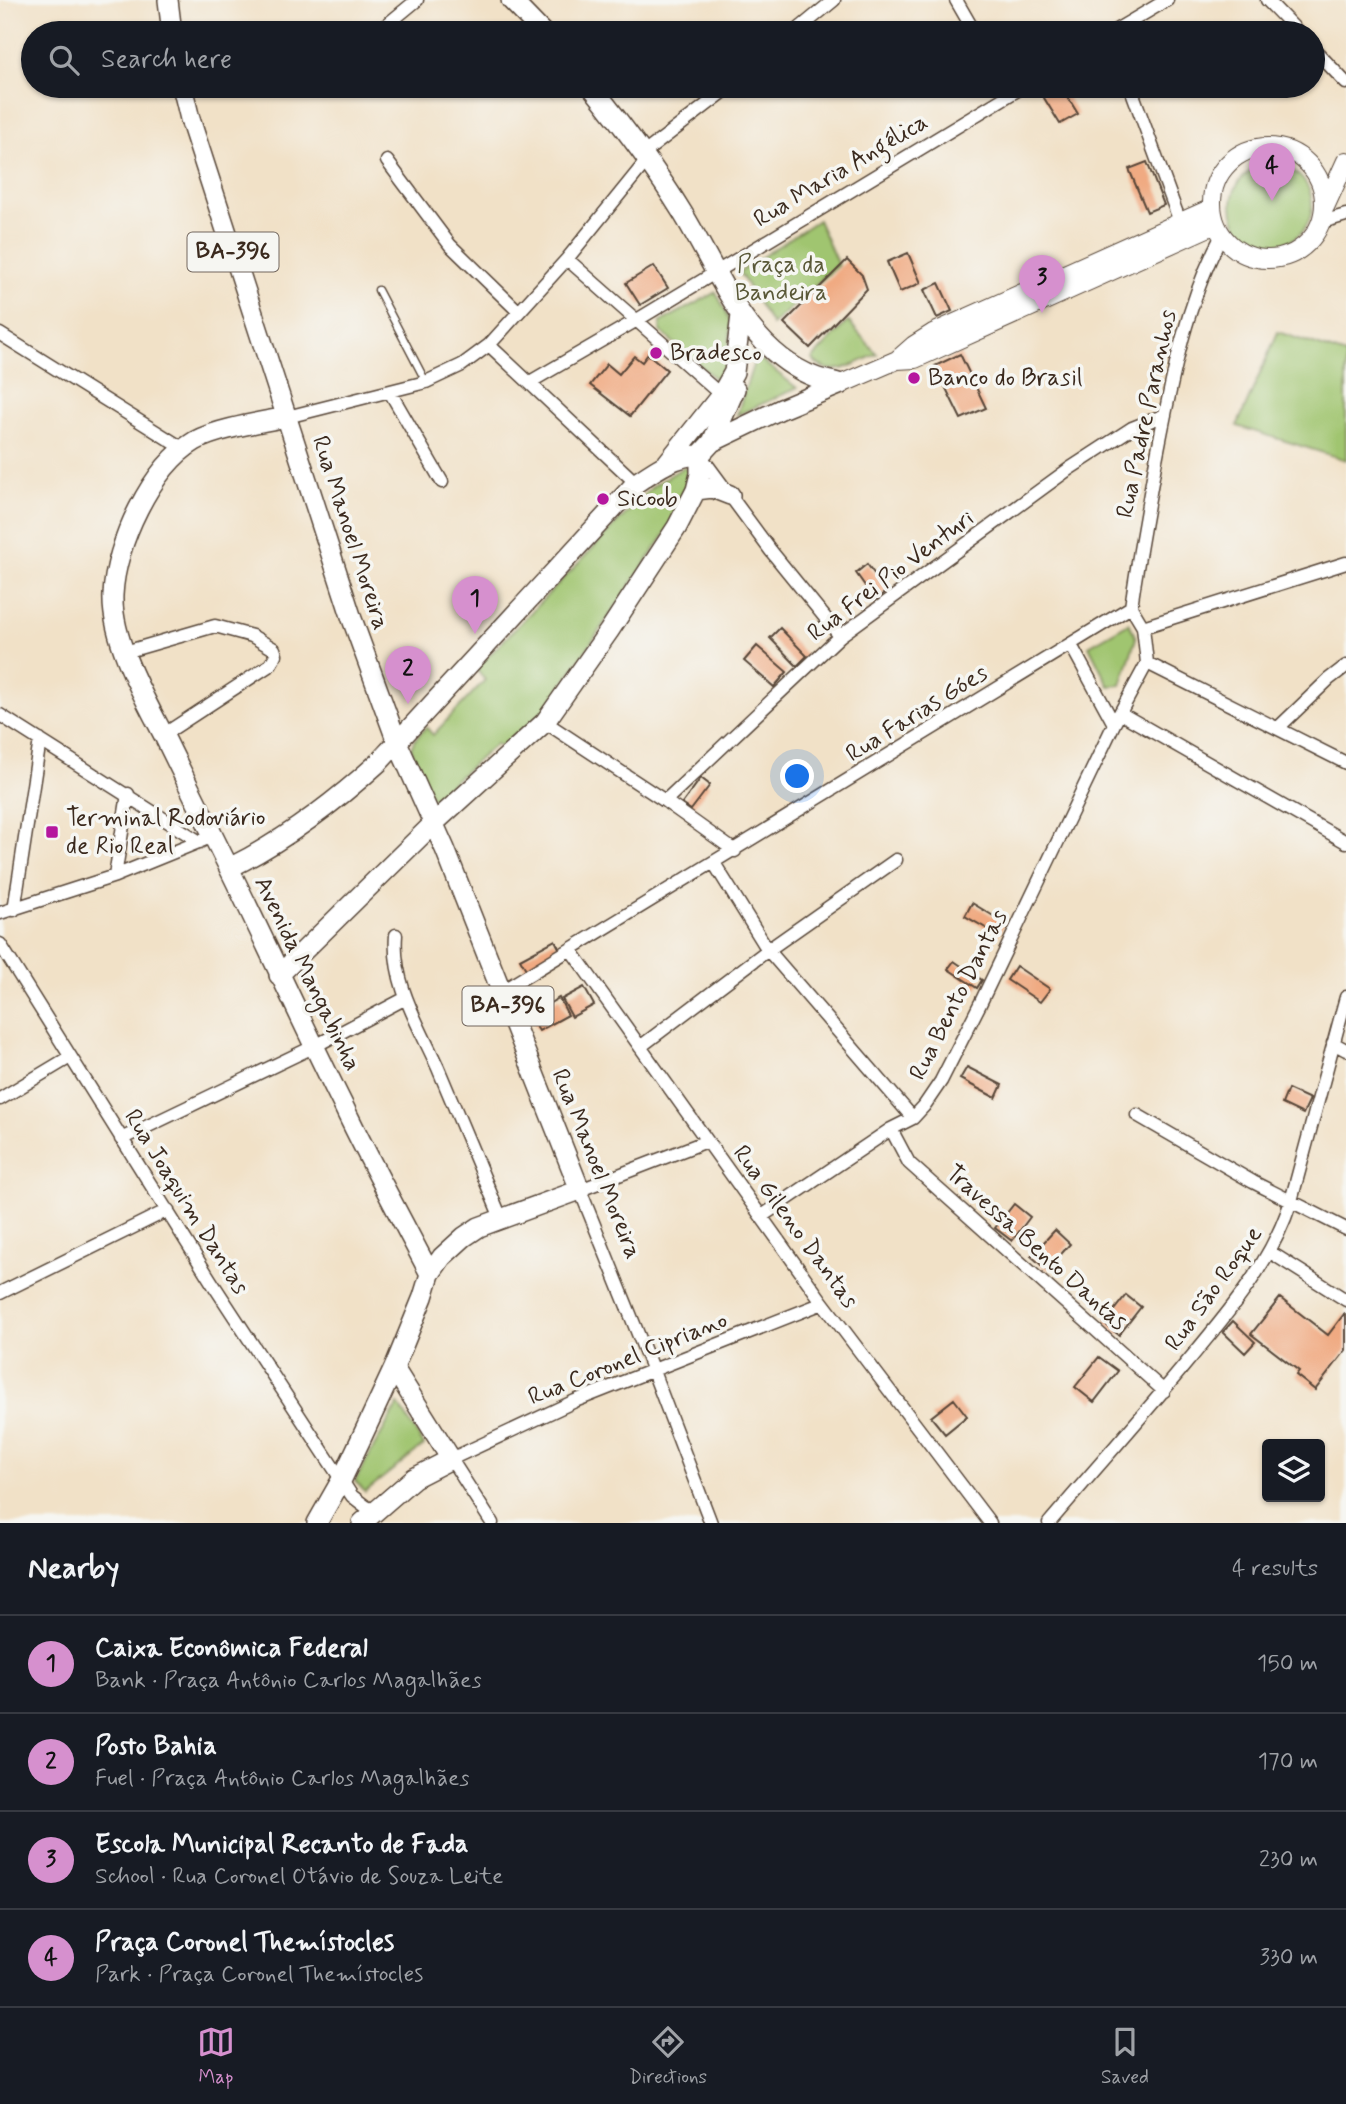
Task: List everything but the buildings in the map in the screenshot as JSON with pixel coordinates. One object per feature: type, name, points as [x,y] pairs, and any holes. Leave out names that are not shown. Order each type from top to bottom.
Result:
[{"type":"main road","points":[[168,0],[171,21]]},
{"type":"main road","points":[[511,0],[531,21]]},
{"type":"main road","name":"BA-396","points":[[185,98],[287,417]]},
{"type":"main road","points":[[600,98],[646,156],[741,315],[772,349],[786,359],[814,377],[841,384]]},
{"type":"main road","points":[[279,975],[433,824],[545,722],[636,591],[677,527],[696,490],[706,449],[736,388],[734,372],[741,315]]},
{"type":"main road","points":[[666,464],[721,396],[734,372]]},
{"type":"main road","points":[[229,868],[271,845],[371,770],[636,483],[666,464],[706,449],[781,408],[841,384]]},
{"type":"main road","name":"Avenida Mangabinha","points":[[287,417],[197,440],[165,469],[127,529],[113,596],[115,623],[137,684],[163,735],[207,839],[229,868],[279,975],[429,1274]]},
{"type":"main road","name":"Rua Manoel Moreira","points":[[287,417],[352,619],[397,742]]},
{"type":"main road","points":[[696,490],[712,488],[730,495]]},
{"type":"main road","name":"BA-396","points":[[397,742],[433,824]]},
{"type":"main road","name":"Rua Manoel Moreira","points":[[433,824],[580,1190]]},
{"type":"main road","points":[[317,1523],[342,1479],[394,1368],[423,1297],[429,1274],[442,1257],[464,1237],[501,1218],[580,1190]]},
{"type":"main road","points":[[369,1517],[414,1478],[451,1459],[394,1368]]},
{"type":"street","points":[[392,21],[417,0]]},
{"type":"street","points":[[957,0],[968,21]]},
{"type":"street","points":[[1131,21],[1167,0]]},
{"type":"street","points":[[1267,0],[1287,21]]},
{"type":"street","points":[[808,21],[831,1]]},
{"type":"street","points":[[1325,61],[1346,83]]},
{"type":"street","points":[[287,417],[426,382],[462,365],[489,345],[567,259],[646,156],[716,98]]},
{"type":"street","name":"Rua Maria Angélica","points":[[716,271],[995,98]]},
{"type":"street","points":[[1134,98],[1183,229]]},
{"type":"street","points":[[1323,215],[1323,188],[1315,171],[1302,158],[1285,149],[1267,147],[1249,150],[1233,159],[1220,173],[1213,190],[1216,222],[1234,248],[1250,257],[1267,260],[1285,258],[1301,250],[1314,238],[1346,161]]},
{"type":"street","points":[[1315,171],[1326,170],[1346,153]]},
{"type":"street","points":[[387,161],[450,245],[518,311]]},
{"type":"street","points":[[1323,215],[1346,215]]},
{"type":"street","points":[[841,384],[897,360],[915,359],[1183,229],[1216,222]]},
{"type":"street","name":"Rua Padre Paranhos","points":[[1131,607],[1165,415],[1184,330],[1216,222]]},
{"type":"street","points":[[567,259],[721,396]]},
{"type":"street","points":[[530,382],[716,271]]},
{"type":"street","points":[[0,334],[184,449]]},
{"type":"street","points":[[489,345],[636,483]]},
{"type":"street","points":[[390,392],[442,482]]},
{"type":"street","name":"Rua Frei Pio Venturi","points":[[665,801],[840,636],[1069,469],[1132,428],[1165,415]]},
{"type":"street","points":[[706,449],[730,495],[771,551],[840,636]]},
{"type":"street","points":[[1143,627],[1346,562]]},
{"type":"street","points":[[1131,607],[1143,627],[1147,663],[1346,763]]},
{"type":"street","name":"Rua Farias Góes","points":[[502,991],[1131,607]]},
{"type":"street","points":[[125,652],[215,626],[252,636],[274,649],[276,655],[270,665],[163,735]]},
{"type":"street","points":[[1070,645],[1117,718],[1346,842]]},
{"type":"street","name":"Rua Bento Dantas","points":[[762,1216],[891,1129],[913,1118],[925,1106],[975,1015],[1117,718],[1147,663]]},
{"type":"street","points":[[1278,727],[1346,666]]},
{"type":"street","points":[[0,715],[207,839]]},
{"type":"street","points":[[545,722],[735,851]]},
{"type":"street","points":[[14,909],[40,740]]},
{"type":"street","points":[[115,876],[128,794]]},
{"type":"street","points":[[0,913],[115,876],[207,839]]},
{"type":"street","points":[[640,1047],[768,950],[896,860]]},
{"type":"street","points":[[714,863],[768,950],[913,1118]]},
{"type":"street","points":[[396,935],[398,969],[405,998],[437,1065],[501,1218]]},
{"type":"street","name":"Rua Joaquim Dantas","points":[[0,944],[211,1280],[369,1517]]},
{"type":"street","name":"Rua Gileno Dantas","points":[[571,950],[823,1303],[990,1523]]},
{"type":"street","name":"Rua São Roque","points":[[1049,1523],[1215,1329],[1270,1252],[1283,1226],[1291,1200],[1346,997]]},
{"type":"street","points":[[121,1139],[315,1046],[405,998]]},
{"type":"street","points":[[1333,1043],[1346,1050]]},
{"type":"street","points":[[0,1099],[70,1057]]},
{"type":"street","points":[[1136,1115],[1253,1182],[1346,1229]]},
{"type":"street","name":"Travessa Bento Dantas","points":[[891,1129],[909,1163],[1164,1391]]},
{"type":"street","points":[[580,1190],[707,1141]]},
{"type":"street","name":"Rua Manoel Moreira","points":[[580,1190],[711,1523]]},
{"type":"street","points":[[0,1293],[168,1210]]},
{"type":"street","points":[[1270,1252],[1346,1300]]},
{"type":"street","name":"Rua Coronel Cipriano","points":[[451,1459],[575,1401],[823,1303]]},
{"type":"street","points":[[451,1459],[492,1523]]},
{"type":"lane","points":[[378,290],[426,382]]},
{"type":"green space","points":[[1272,165],[1287,168],[1300,177],[1309,190],[1312,205],[1309,220],[1300,233],[1287,242],[1272,245],[1257,242],[1244,233],[1235,220],[1232,205],[1235,190],[1244,177],[1257,168]]},
{"type":"green space","name":"Praça da Bandeira","points":[[818,220],[838,265],[772,325],[739,272]]},
{"type":"green space","name":"Praça da Bandeira","points":[[716,292],[731,322],[727,375],[718,381],[660,331],[661,322]]},
{"type":"green space","points":[[848,321],[877,354],[835,370],[820,366],[812,359]]},
{"type":"green space","points":[[1278,332],[1346,355],[1346,460],[1237,426]]},
{"type":"green space","name":"Praça da Bandeira","points":[[756,356],[797,388],[737,415]]},
{"type":"green space","points":[[684,467],[692,472],[670,527],[543,713],[505,749],[496,744],[448,786],[451,795],[449,797],[441,800],[431,798],[411,748],[414,741],[426,727],[433,735],[485,680],[476,669],[653,486]]},
{"type":"green space","points":[[1129,623],[1136,638],[1121,685],[1109,686],[1089,646]]},
{"type":"green space","points":[[398,1404],[424,1445],[365,1492],[355,1481]]},
{"type":"place","name":"Praça Coronel Themístocles","points":[[1272,201]]},
{"type":"place","name":"Escola Municipal Recanto de Fada","points":[[1042,313]]},
{"type":"place","name":"Bradesco","points":[[656,353]]},
{"type":"place","name":"Banco do Brasil","points":[[914,378]]},
{"type":"place","name":"Sicoob","points":[[603,499]]},
{"type":"place","name":"Caixa Econômica Federal","points":[[475,634]]},
{"type":"place","name":"Posto Bahia","points":[[408,704]]},
{"type":"place","name":"Terminal Rodoviário de Rio Real","points":[[52,832]]}]
